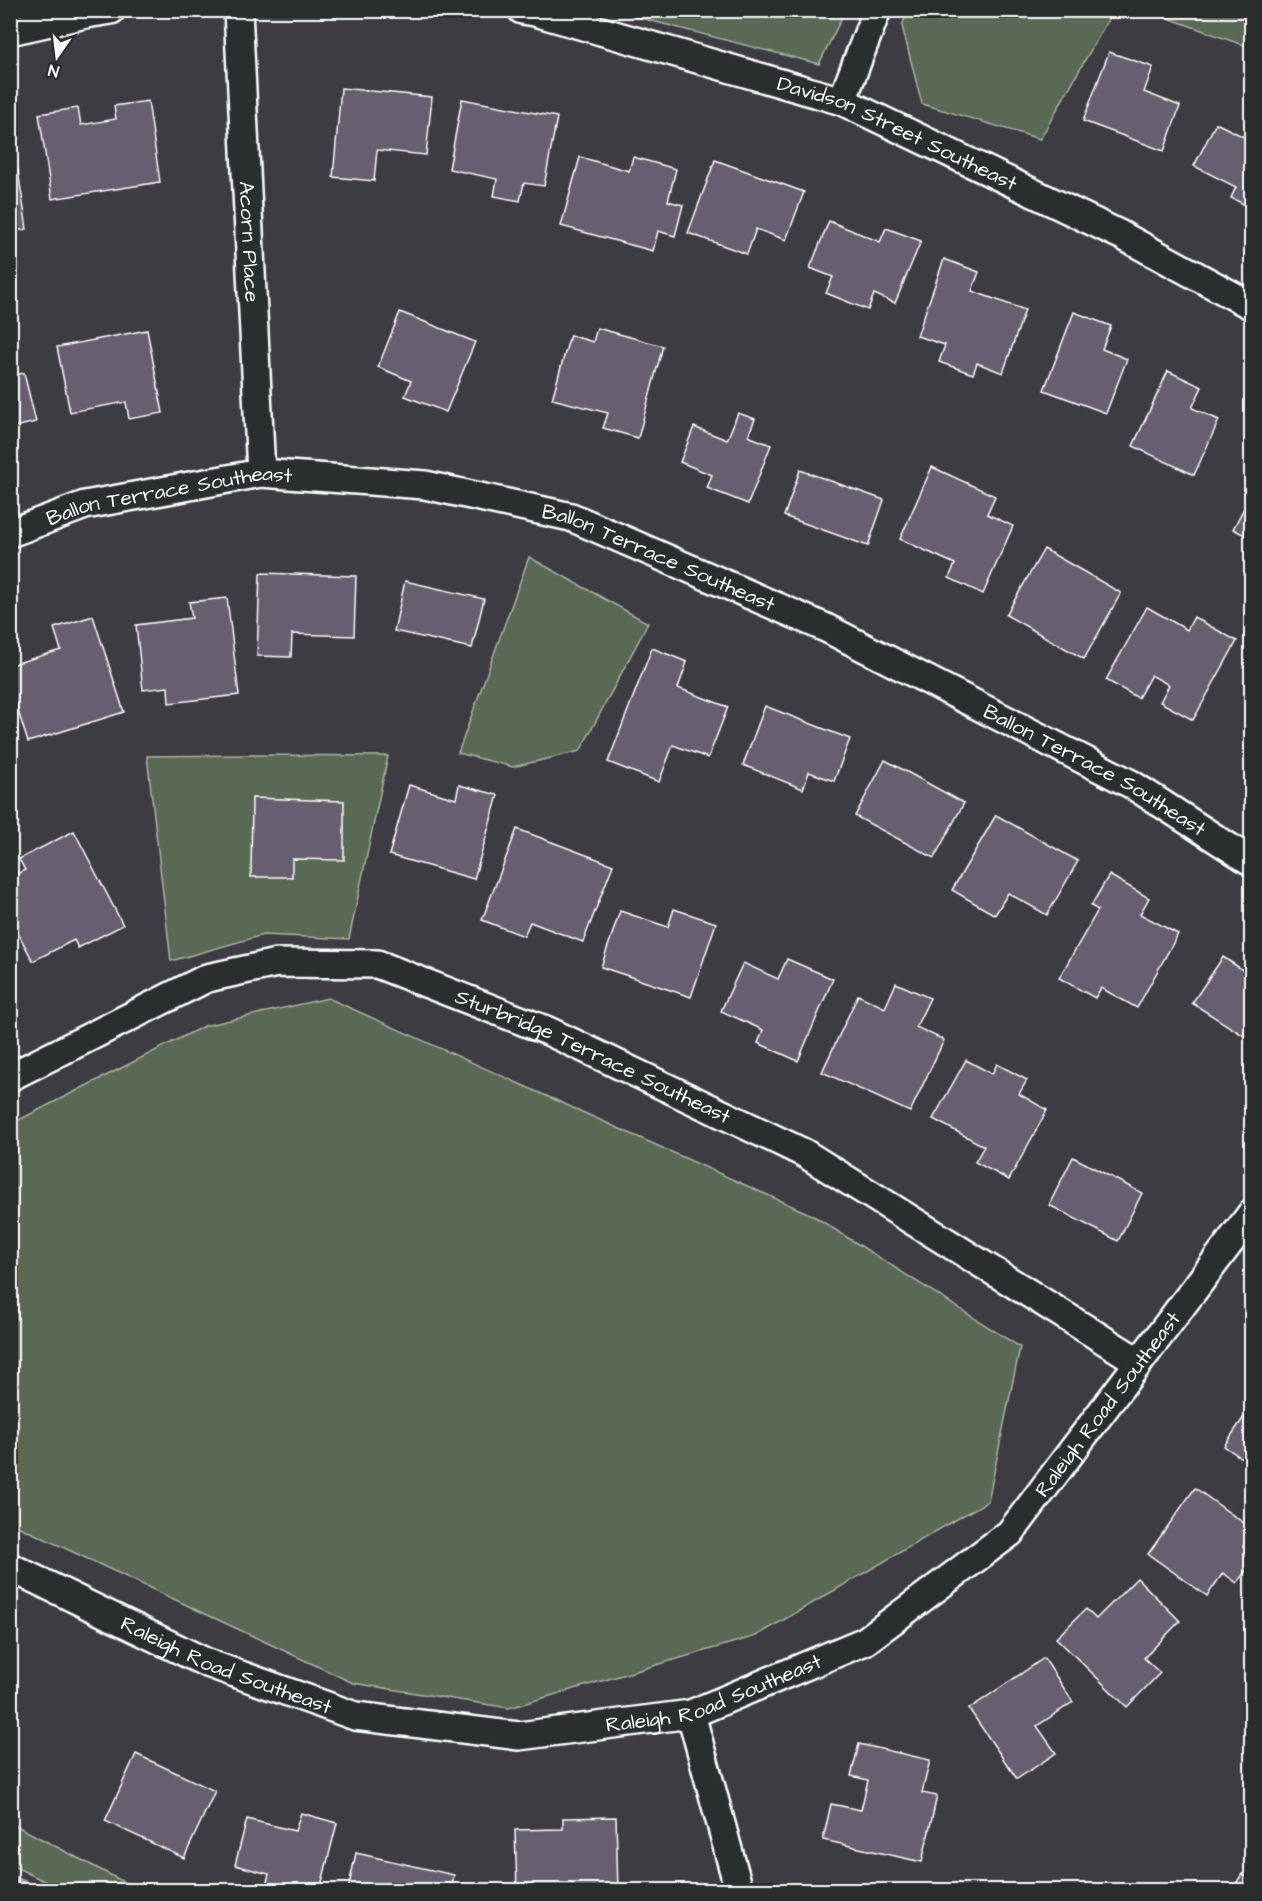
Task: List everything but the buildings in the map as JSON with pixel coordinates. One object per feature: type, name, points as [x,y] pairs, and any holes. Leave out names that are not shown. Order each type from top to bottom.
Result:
[{"type":"street","points":[[10,31],[111,10]]},
{"type":"street","name":"Acorn Place","points":[[238,10],[261,473]]},
{"type":"street","name":"Davidson Street Southeast","points":[[522,10],[842,100],[1121,235],[1251,306]]},
{"type":"street","points":[[842,100],[877,10]]},
{"type":"street","name":"Ballon Terrace Southeast","points":[[10,533],[85,505],[261,473],[425,485],[571,517],[826,628],[1131,784],[1251,862]]},
{"type":"street","name":"Sturbridge Terrace Southeast","points":[[10,1077],[207,978],[277,963],[377,964],[548,1031],[804,1153],[1139,1362]]},
{"type":"street","name":"Raleigh Road Southeast","points":[[10,1567],[207,1663],[355,1716],[519,1736],[691,1714],[865,1641],[1010,1533],[1251,1213]]},
{"type":"street","points":[[691,1714],[739,1890]]},
{"type":"green space","points":[[908,10],[1113,11],[1040,139],[922,104],[902,26]]},
{"type":"green space","points":[[613,11],[845,11],[819,64]]},
{"type":"green space","points":[[1149,11],[1251,11],[1251,48]]},
{"type":"green space","points":[[529,557],[648,623],[580,751],[513,767],[458,753]]},
{"type":"green space","points":[[147,756],[388,756],[349,939],[263,935],[171,961]]},
{"type":"green space","points":[[328,998],[812,1215],[1020,1347],[988,1501],[756,1636],[509,1708],[353,1683],[11,1523],[11,1124],[204,1026]]},
{"type":"green space","points":[[11,1823],[139,1890],[63,1890],[11,1865]]},
{"type":"waterway","points":[[10,1879],[35,1890]]}]
